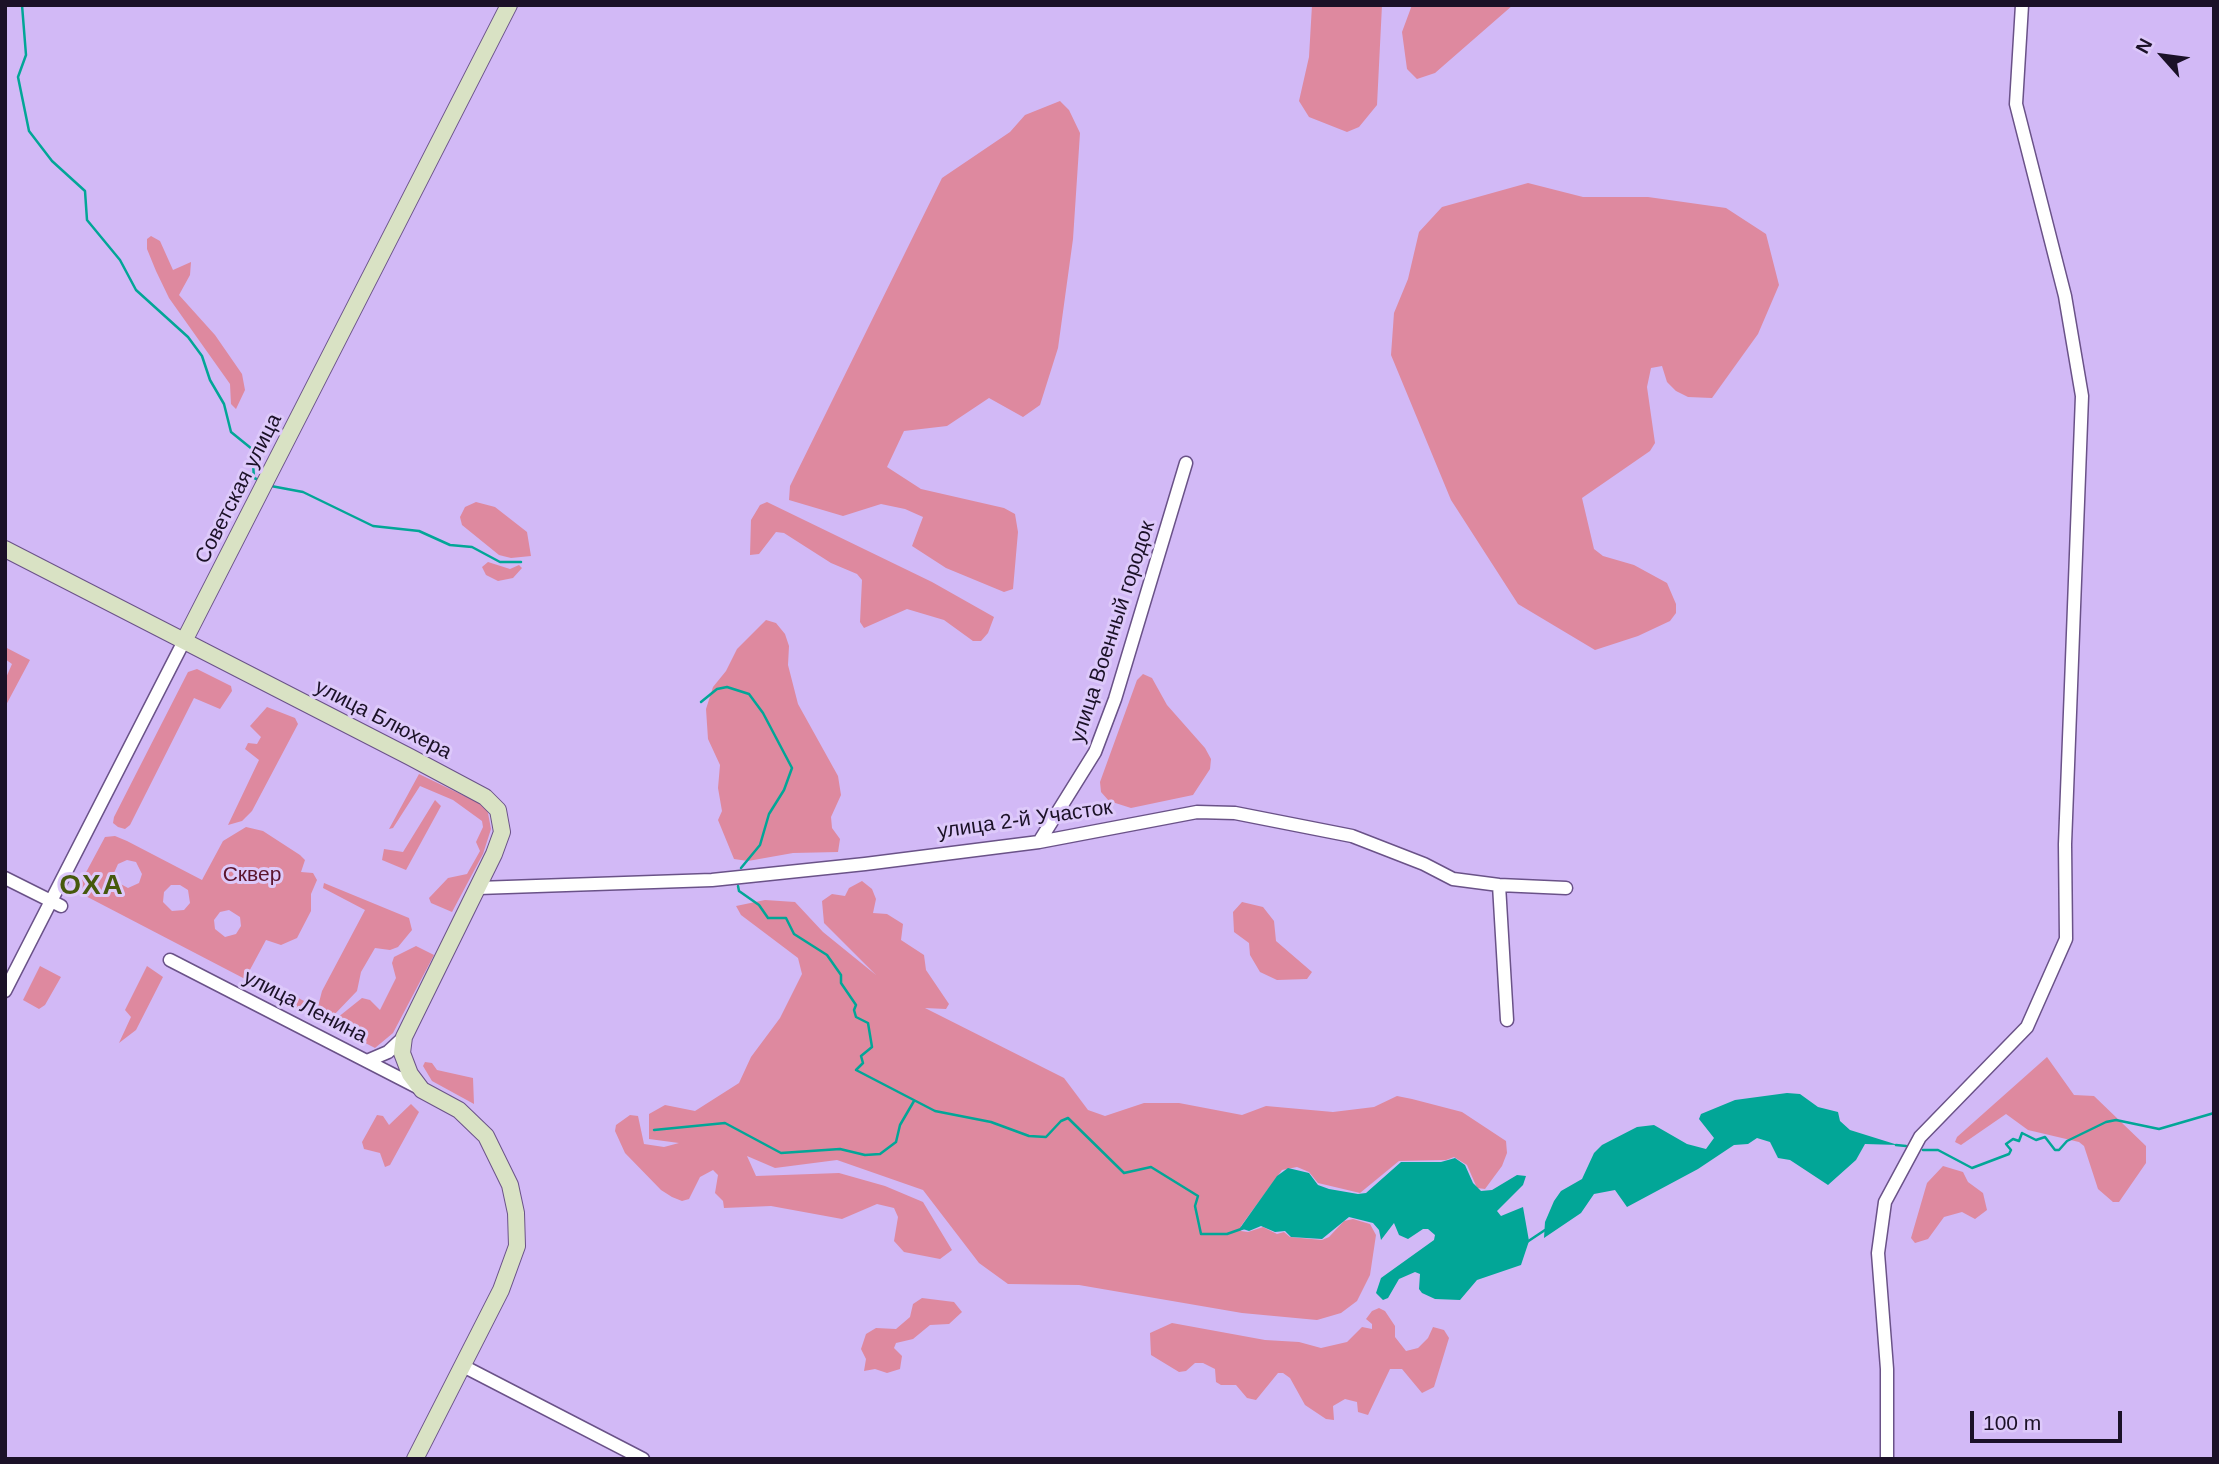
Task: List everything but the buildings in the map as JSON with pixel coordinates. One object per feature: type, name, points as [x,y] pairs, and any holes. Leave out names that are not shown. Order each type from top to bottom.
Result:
[{"type":"street","name":"Советская улица","points":[[5,991],[56,904],[184,641],[509,5]]},
{"type":"street","points":[[1887,1459],[1887,1368],[1878,1254],[1885,1202],[1920,1137],[2027,1027],[2066,939],[2065,844],[2082,396],[2065,296],[2016,104],[2022,5]]},
{"type":"street","name":"улица Военный городок","points":[[1040,842],[1095,752],[1124,673],[1186,463]]},
{"type":"street","name":"улица Блюхера","points":[[5,549],[492,803],[501,817],[502,832],[478,888],[404,1038],[403,1056],[410,1074],[422,1090]]},
{"type":"street","name":"улица 2-й Участок","points":[[478,888],[712,880],[1040,842],[1197,813],[1235,813],[1352,836],[1453,879],[1499,885],[1566,888]]},
{"type":"street","points":[[5,878],[56,904]]},
{"type":"street","points":[[1499,885],[1507,1020]]},
{"type":"street","name":"улица Ленина","points":[[170,960],[422,1090]]},
{"type":"street","points":[[366,1061],[388,1052],[404,1038]]},
{"type":"street","points":[[415,1459],[512,1267],[517,1246],[516,1213],[510,1185],[486,1136],[459,1110],[422,1090]]},
{"type":"street","points":[[463,1366],[643,1459]]},
{"type":"green space","points":[[1312,5],[1382,5],[1377,105],[1359,127],[1347,132],[1309,117],[1299,101],[1309,57]]},
{"type":"green space","points":[[1412,5],[1513,5],[1435,73],[1417,79],[1407,69],[1402,32]]},
{"type":"green space","points":[[1060,101],[1069,110],[1080,133],[1073,239],[1058,348],[1040,405],[1023,417],[989,398],[947,426],[904,431],[887,467],[921,489],[1004,508],[1015,514],[1018,532],[1013,589],[1004,592],[946,568],[912,546],[923,517],[905,509],[881,504],[843,516],[789,500],[790,486],[942,178],[1010,132],[1025,115]]},
{"type":"green space","points":[[1528,183],[1583,197],[1648,197],[1726,208],[1766,234],[1779,285],[1758,334],[1712,398],[1688,397],[1667,382],[1662,366],[1651,368],[1647,387],[1655,443],[1650,451],[1582,498],[1594,549],[1603,556],[1634,565],[1667,583],[1676,604],[1676,613],[1670,621],[1638,636],[1595,650],[1518,604],[1451,500],[1391,355],[1394,313],[1408,279],[1419,232],[1442,207]]},
{"type":"green space","points":[[151,236],[160,241],[173,270],[191,262],[190,275],[179,295],[215,335],[242,374],[245,390],[236,409],[231,404],[230,384],[169,298],[147,249],[147,239]]},
{"type":"green space","points":[[476,502],[495,507],[527,532],[531,556],[511,558],[499,555],[462,525],[460,517],[465,507]]},
{"type":"green space","points":[[767,502],[932,582],[994,617],[988,633],[981,641],[973,641],[944,620],[907,609],[864,628],[860,622],[862,580],[857,574],[831,563],[784,533],[776,532],[759,554],[750,555],[751,520],[760,505]]},
{"type":"green space","points":[[488,562],[510,569],[519,565],[522,568],[513,578],[498,581],[486,575],[482,567]]},
{"type":"green space","points":[[766,620],[776,623],[785,634],[789,646],[788,665],[798,704],[838,776],[841,795],[831,817],[832,828],[840,839],[838,852],[793,853],[748,861],[734,859],[718,820],[722,811],[718,788],[720,765],[708,739],[706,709],[713,687],[726,671],[737,649]]},
{"type":"green space","points":[[5,647],[30,660],[5,707],[5,680],[12,664],[5,659]]},
{"type":"green space","points":[[197,669],[231,686],[232,691],[220,709],[194,698],[130,825],[125,829],[118,827],[113,823],[114,817],[188,672]]},
{"type":"green space","points":[[1143,674],[1152,678],[1167,705],[1205,748],[1211,759],[1210,769],[1193,795],[1131,808],[1109,801],[1101,792],[1100,782],[1137,680]]},
{"type":"green space","points":[[267,707],[295,718],[298,724],[252,811],[242,821],[228,825],[259,760],[245,749],[248,743],[257,744],[261,737],[250,726]]},
{"type":"green space","points":[[419,774],[483,805],[488,813],[491,829],[483,854],[452,912],[431,903],[429,898],[448,878],[467,874],[480,851],[476,842],[483,827],[482,821],[453,800],[420,786],[393,828],[389,829]]},
{"type":"green space","points":[[435,800],[441,806],[406,870],[382,860],[384,849],[403,852]]},
{"type":"green space","name":"Сквер","points":[[246,827],[263,831],[300,855],[305,860],[301,872],[313,873],[317,880],[311,894],[311,911],[297,938],[281,945],[266,940],[245,979],[76,891],[105,837],[115,836],[127,841],[202,880],[223,841]],"holes":[[[127,860],[136,862],[142,874],[139,883],[128,888],[117,882],[114,873],[118,864]],[[171,885],[180,885],[188,890],[190,903],[184,910],[172,911],[163,902],[164,892]],[[229,910],[240,917],[241,926],[236,934],[225,937],[215,929],[214,920],[220,912]]]},
{"type":"green space","points":[[862,881],[872,889],[876,899],[873,913],[887,914],[903,924],[901,940],[924,955],[926,970],[949,1004],[946,1009],[925,1008],[1064,1078],[1088,1110],[1105,1116],[1144,1103],[1179,1103],[1242,1115],[1266,1106],[1333,1112],[1374,1107],[1397,1096],[1462,1112],[1506,1141],[1507,1153],[1502,1166],[1485,1189],[1477,1188],[1467,1165],[1454,1157],[1446,1160],[1399,1161],[1360,1193],[1318,1183],[1309,1172],[1297,1167],[1282,1170],[1241,1226],[1241,1231],[1248,1232],[1263,1227],[1277,1234],[1284,1232],[1290,1237],[1322,1240],[1329,1237],[1344,1221],[1353,1219],[1370,1224],[1376,1235],[1370,1275],[1357,1301],[1341,1313],[1317,1320],[1242,1313],[1079,1285],[1008,1284],[979,1263],[923,1190],[837,1160],[775,1168],[747,1156],[756,1176],[839,1173],[885,1186],[923,1202],[952,1250],[940,1259],[904,1252],[894,1241],[898,1217],[894,1208],[877,1204],[842,1219],[771,1206],[724,1208],[723,1201],[715,1193],[718,1175],[713,1170],[700,1177],[689,1199],[682,1201],[672,1197],[661,1190],[625,1153],[615,1131],[616,1125],[630,1115],[638,1116],[644,1144],[664,1147],[679,1143],[649,1139],[649,1114],[665,1105],[695,1111],[739,1083],[751,1057],[780,1018],[802,974],[798,958],[741,915],[736,906],[765,900],[795,902],[823,932],[876,975],[824,923],[822,901],[832,894],[845,896],[849,888]]},
{"type":"green space","points":[[324,883],[409,918],[412,930],[398,947],[390,950],[375,948],[361,972],[357,991],[332,1017],[323,1022],[315,1018],[322,991],[365,910],[323,888]]},
{"type":"green space","points":[[1242,902],[1263,907],[1274,921],[1276,941],[1312,972],[1307,979],[1277,980],[1260,972],[1250,955],[1249,943],[1234,932],[1233,912]]},
{"type":"green space","points":[[416,946],[434,955],[393,1033],[375,1048],[334,1027],[337,1018],[362,998],[370,1000],[380,1010],[396,978],[392,963],[394,957]]},
{"type":"green space","points":[[40,966],[61,977],[45,1005],[39,1009],[23,1000]]},
{"type":"green space","points":[[147,966],[163,977],[136,1030],[119,1043],[131,1017],[125,1010]]},
{"type":"green space","points":[[266,981],[307,1003],[305,1009],[300,1010],[262,990],[259,986]]},
{"type":"green space","points":[[2047,1057],[2074,1095],[2094,1096],[2146,1146],[2146,1163],[2119,1202],[2113,1202],[2098,1189],[2084,1146],[2079,1142],[2028,1130],[2006,1114],[1961,1145],[1955,1142],[1957,1137]]},
{"type":"green space","points":[[425,1062],[432,1063],[437,1070],[473,1078],[474,1104],[432,1081],[423,1066]]},
{"type":"green space","points":[[411,1104],[419,1112],[390,1165],[385,1167],[380,1153],[364,1149],[362,1142],[377,1115],[383,1116],[389,1125]]},
{"type":"green space","points":[[1943,1166],[1963,1172],[1968,1182],[1983,1193],[1987,1210],[1975,1219],[1962,1212],[1944,1217],[1928,1239],[1915,1243],[1911,1238],[1927,1183]]},
{"type":"green space","points":[[922,1298],[954,1302],[962,1312],[949,1324],[930,1325],[913,1339],[896,1343],[894,1348],[902,1356],[900,1369],[887,1373],[875,1369],[864,1371],[866,1359],[861,1349],[866,1334],[876,1328],[896,1329],[910,1317],[913,1304]]},
{"type":"green space","points":[[1379,1308],[1385,1311],[1395,1326],[1395,1337],[1406,1351],[1418,1348],[1428,1338],[1433,1327],[1444,1330],[1449,1338],[1434,1387],[1422,1393],[1402,1369],[1390,1369],[1368,1415],[1358,1412],[1357,1402],[1345,1399],[1333,1406],[1334,1420],[1326,1419],[1305,1405],[1290,1378],[1283,1373],[1278,1373],[1256,1400],[1247,1398],[1236,1385],[1221,1385],[1216,1382],[1215,1369],[1203,1363],[1195,1363],[1186,1371],[1179,1372],[1151,1355],[1150,1333],[1172,1323],[1265,1340],[1299,1342],[1321,1348],[1347,1342],[1362,1327],[1372,1329],[1372,1324],[1366,1319],[1372,1311]]},
{"type":"shaded area","points":[[1787,1093],[1800,1094],[1818,1107],[1838,1112],[1840,1121],[1850,1130],[1898,1145],[1865,1144],[1856,1160],[1828,1185],[1790,1160],[1778,1158],[1770,1142],[1757,1138],[1748,1144],[1734,1145],[1698,1169],[1627,1207],[1615,1190],[1594,1194],[1581,1213],[1544,1238],[1545,1222],[1554,1201],[1561,1191],[1582,1179],[1594,1153],[1602,1145],[1637,1127],[1654,1125],[1687,1144],[1706,1149],[1714,1138],[1699,1119],[1701,1114],[1735,1100]]},
{"type":"shaded area","points":[[1455,1158],[1465,1165],[1473,1183],[1481,1191],[1492,1190],[1517,1175],[1526,1176],[1523,1185],[1497,1211],[1501,1216],[1523,1207],[1529,1241],[1521,1265],[1477,1280],[1460,1300],[1435,1299],[1422,1293],[1419,1289],[1420,1274],[1415,1272],[1399,1279],[1388,1298],[1383,1300],[1376,1293],[1381,1278],[1434,1240],[1435,1235],[1428,1229],[1423,1229],[1408,1239],[1399,1235],[1394,1223],[1381,1240],[1379,1230],[1373,1223],[1349,1217],[1322,1239],[1291,1237],[1285,1231],[1275,1232],[1261,1226],[1249,1231],[1240,1228],[1277,1176],[1288,1168],[1309,1173],[1318,1185],[1358,1194],[1366,1193],[1401,1162],[1441,1162]]},
{"type":"waterway","points":[[22,5],[26,55],[18,77],[29,131],[52,161],[85,191],[87,220],[120,260],[136,290],[188,337],[202,356],[210,380],[224,404],[231,432],[252,449],[254,478],[259,480]]},
{"type":"waterway","points":[[271,486],[303,492],[373,526],[419,531],[450,545],[472,547],[500,562],[521,562]]},
{"type":"waterway","points":[[701,702],[717,689],[727,687],[749,694],[763,713],[792,768],[784,790],[769,814],[760,845],[741,868]]},
{"type":"waterway","points":[[738,886],[739,891],[759,905],[768,918],[786,918],[794,934],[827,955],[841,975],[841,983],[856,1005],[856,1017],[868,1023],[872,1047],[861,1056],[863,1063],[856,1070],[935,1111],[991,1122],[1029,1136],[1046,1137],[1061,1121],[1068,1118],[1124,1173],[1151,1167],[1198,1196],[1195,1206],[1201,1234],[1227,1234],[1244,1228]]},
{"type":"waterway","points":[[654,1130],[725,1123],[781,1153],[840,1149],[865,1155],[880,1154],[896,1142],[900,1125],[914,1101]]},
{"type":"waterway","points":[[1923,1150],[1938,1150],[1972,1168],[2009,1154],[2011,1150],[2006,1144],[2013,1139],[2019,1141],[2022,1133],[2036,1140],[2045,1137],[2055,1150],[2059,1150],[2067,1141],[2106,1122],[2116,1120],[2159,1129],[2214,1113]]},
{"type":"waterway","points":[[1896,1145],[1906,1146]]},
{"type":"waterway","points":[[1527,1242],[1545,1230]]},
{"type":"district","name":"ОХА","points":[[92,886]]}]
